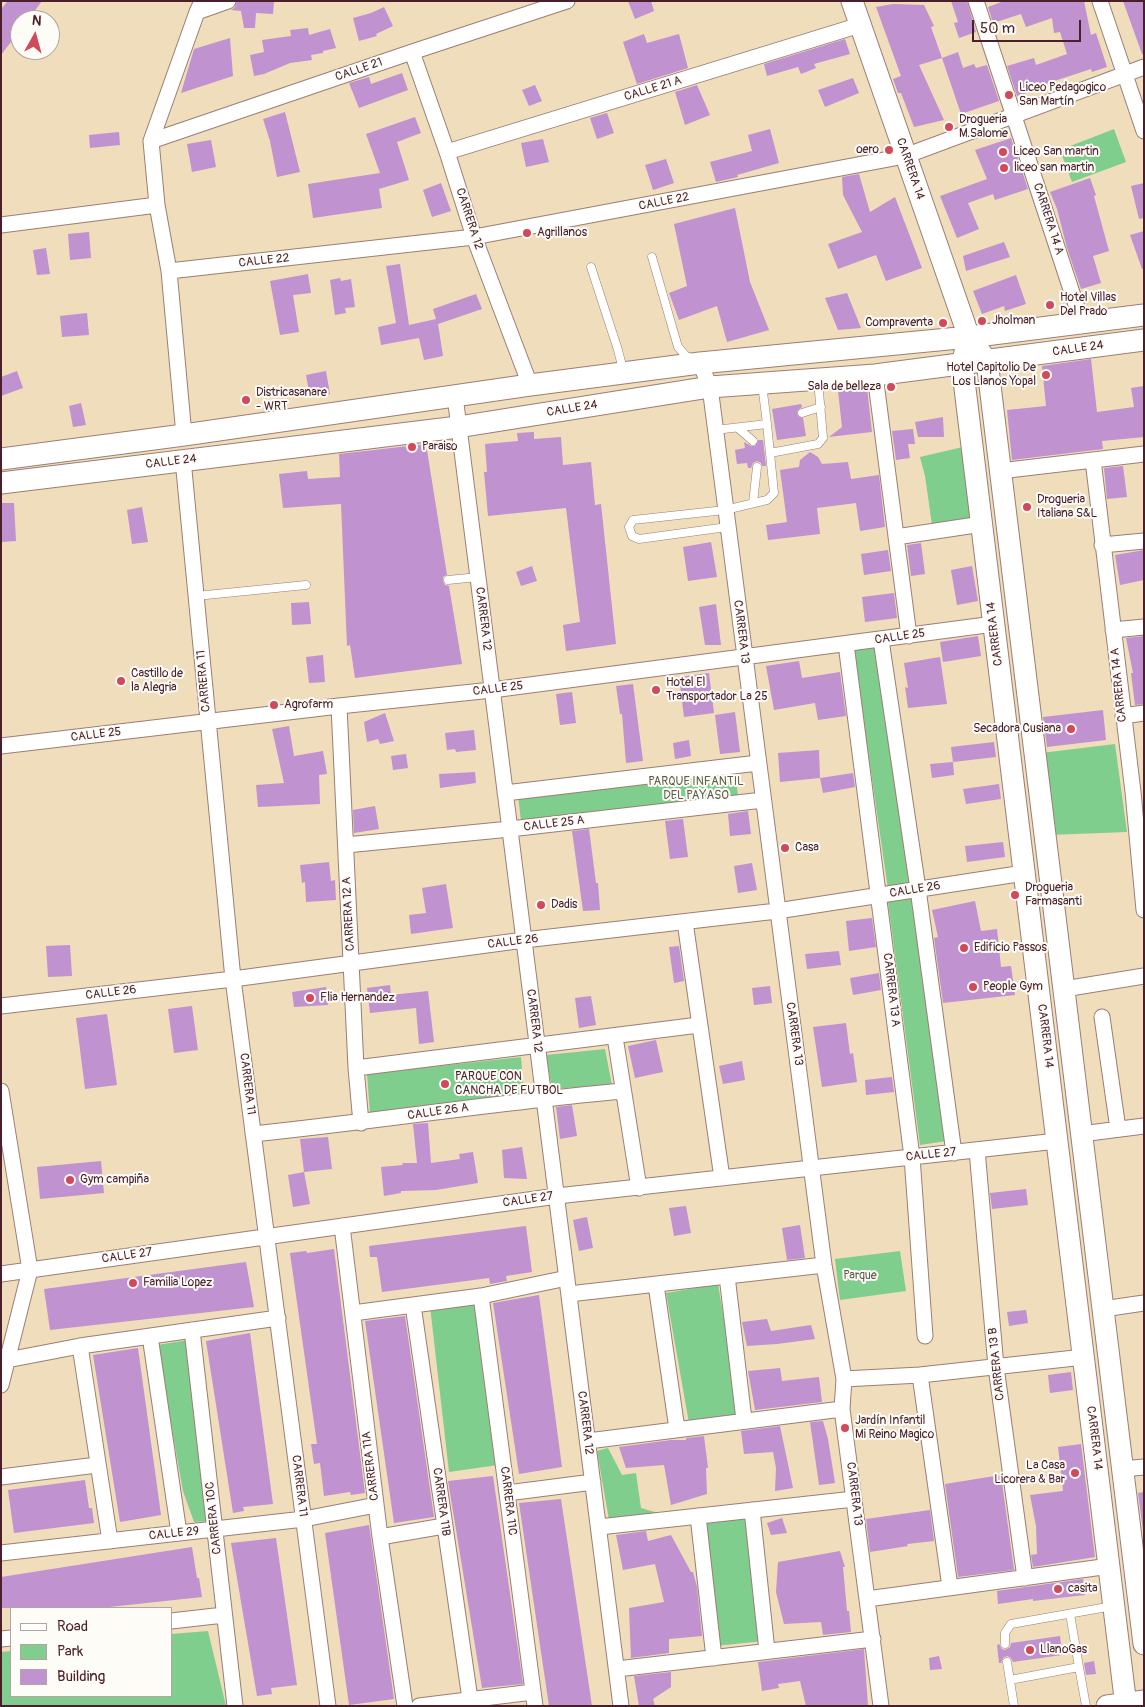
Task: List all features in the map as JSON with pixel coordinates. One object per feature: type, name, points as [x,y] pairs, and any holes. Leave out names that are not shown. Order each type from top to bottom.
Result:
[{"type":"street","points":[[184,435],[169,271],[157,205],[151,141],[199,7],[228,1]]},
{"type":"street","name":"CALLE 21","points":[[151,141],[566,1]]},
{"type":"street","name":"CARRERA 14","points":[[852,1],[969,337],[987,361],[1122,1469],[1139,1560],[1144,1644]]},
{"type":"street","name":"CARRERA 14 A","points":[[976,1],[1082,323]]},
{"type":"street","points":[[1100,1],[1144,132]]},
{"type":"street","name":"CALLE 21 A","points":[[447,152],[860,25]]},
{"type":"street","name":"CARRERA 12","points":[[412,52],[474,237],[530,385]]},
{"type":"street","name":"CALLE 22","points":[[169,271],[474,237],[905,156],[1144,67]]},
{"type":"street","points":[[1,225],[157,205]]},
{"type":"street","name":"CALLE 24","points":[[1,459],[700,363],[969,337],[1144,315]]},
{"type":"street","name":"CARRERA 14","points":[[969,337],[962,364],[1110,1566],[1125,1704]]},
{"type":"street","name":"CALLE 24","points":[[1,483],[458,427],[710,387],[875,375],[1144,340]]},
{"type":"street","name":"CARRERA 13","points":[[700,363],[710,387],[811,1168],[824,1264],[844,1379],[842,1409],[881,1706]]},
{"type":"street","points":[[875,375],[909,636]]},
{"type":"street","name":"CARRERA 12","points":[[455,396],[622,1706]]},
{"type":"street","points":[[1000,471],[1144,454]]},
{"type":"street","name":"CARRERA 11","points":[[183,460],[233,979],[328,1706]]},
{"type":"street","name":"CARRERA 14 A","points":[[1094,460],[1102,545],[1123,716],[1138,792],[1144,910]]},
{"type":"street","points":[[896,537],[982,524]]},
{"type":"street","points":[[1102,545],[1144,541]]},
{"type":"street","name":"CALLE 25","points":[[1,746],[492,690],[994,624]]},
{"type":"street","points":[[1113,630],[1144,627]]},
{"type":"street","points":[[881,640],[918,889],[954,1153]]},
{"type":"street","name":"CARRERA 13 A","points":[[846,644],[912,1157],[925,1336]]},
{"type":"street","name":"CARRERA 12 A","points":[[339,706],[356,1068],[361,1122]]},
{"type":"street","points":[[1123,716],[1144,713]]},
{"type":"street","points":[[505,793],[758,763]]},
{"type":"street","name":"CALLE 25 A","points":[[346,845],[510,829],[763,800]]},
{"type":"street","name":"CALLE 26","points":[[1,1006],[352,964],[524,940],[777,911],[1024,873]]},
{"type":"street","points":[[684,922],[722,1178]]},
{"type":"street","points":[[1064,989],[1144,976]]},
{"type":"street","points":[[1102,1017],[1118,1129]]},
{"type":"street","points":[[356,1068],[699,1025]]},
{"type":"street","points":[[615,1036],[639,1188]]},
{"type":"street","points":[[1,1090],[30,1270],[1,1385]]},
{"type":"street","name":"CALLE 26 A","points":[[253,1134],[544,1098],[623,1091]]},
{"type":"street","points":[[1081,1134],[1144,1126]]},
{"type":"street","name":"CALLE 27","points":[[1,1274],[557,1196],[1058,1141]]},
{"type":"street","name":"CARRERA 13 B","points":[[977,1150],[996,1368],[1025,1578]]},
{"type":"street","name":"CARRERA 11A","points":[[342,1226],[380,1537],[405,1706]]},
{"type":"street","points":[[353,1313],[568,1286],[656,1285],[824,1264]]},
{"type":"street","points":[[727,1276],[744,1420]]},
{"type":"street","points":[[656,1285],[677,1429]]},
{"type":"street","name":"CARRERA 11C","points":[[481,1296],[534,1699]]},
{"type":"street","points":[[1103,1310],[1144,1303]]},
{"type":"street","name":"CARRERA 11B","points":[[413,1305],[470,1698]]},
{"type":"street","points":[[7,1360],[80,1346],[278,1318]]},
{"type":"street","name":"CARRERA 10C","points":[[192,1330],[235,1706]]},
{"type":"street","points":[[150,1336],[179,1533]]},
{"type":"street","points":[[80,1346],[110,1541]]},
{"type":"street","points":[[844,1379],[920,1375],[1084,1357]]},
{"type":"street","points":[[920,1375],[950,1588]]},
{"type":"street","points":[[588,1441],[842,1409]]},
{"type":"street","points":[[1,1477],[97,1465]]},
{"type":"street","points":[[1122,1469],[1144,1467]]},
{"type":"street","points":[[507,1493],[593,1482]]},
{"type":"street","points":[[599,1526],[854,1499]]},
{"type":"street","name":"CALLE 29","points":[[1,1553],[304,1519],[376,1505]]},
{"type":"street","points":[[752,1510],[768,1651]]},
{"type":"street","points":[[698,1516],[714,1658]]},
{"type":"street","points":[[380,1537],[444,1526]]},
{"type":"street","points":[[867,1599],[1110,1566]]},
{"type":"street","points":[[172,1621],[224,1616]]},
{"type":"street","points":[[617,1669],[873,1639]]},
{"type":"street","points":[[419,1706],[470,1698],[534,1699]]},
{"type":"lane","points":[[652,257],[678,348],[686,356],[700,363]]},
{"type":"lane","points":[[591,267],[624,373]]},
{"type":"lane","points":[[770,453],[818,444],[824,438],[818,379]]},
{"type":"lane","points":[[727,527],[639,538],[632,536],[630,527],[633,520],[725,510],[767,500],[774,494],[767,424],[768,407],[762,383]]},
{"type":"lane","points":[[802,413],[820,407]]},
{"type":"lane","points":[[715,430],[767,424]]},
{"type":"lane","points":[[738,428],[753,441]]},
{"type":"lane","points":[[753,503],[757,467]]},
{"type":"lane","points":[[448,580],[478,577]]},
{"type":"lane","points":[[196,596],[306,585]]},
{"type":"lane","points":[[1005,1644],[1005,1633],[1010,1624],[1114,1606]]},
{"type":"lane","points":[[1070,1614],[1086,1706]]},
{"type":"lane","points":[[1007,1662],[1014,1706]]},
{"type":"lane","points":[[1010,1680],[1079,1667]]},
{"type":"green space","points":[[1114,129],[1126,162],[1072,182],[1060,150]]},
{"type":"green space","points":[[963,447],[974,521],[932,525],[925,476],[920,457]]},
{"type":"green space","points":[[878,645],[915,885],[888,889],[853,648]]},
{"type":"green space","points":[[1115,744],[1127,832],[1050,835],[1041,753]]},
{"type":"green space","name":"PARQUE INFANTIL DEL PAYASO","points":[[735,771],[738,796],[521,821],[518,796]]},
{"type":"green space","points":[[914,898],[947,1141],[920,1145],[888,902]]},
{"type":"green space","points":[[605,1049],[612,1085],[552,1089],[546,1055]]},
{"type":"green space","name":"PARQUE CON CANCHA DE FUTBOL","points":[[521,1057],[524,1094],[370,1114],[367,1074]]},
{"type":"green space","name":"Parque","points":[[900,1251],[906,1291],[840,1300],[835,1259]]},
{"type":"green space","points":[[718,1284],[740,1414],[689,1423],[666,1293]]},
{"type":"green space","points":[[476,1298],[498,1465],[449,1472],[430,1306]]},
{"type":"green space","points":[[188,1340],[210,1521],[194,1522],[183,1491],[157,1345]]},
{"type":"green space","points":[[608,1448],[622,1475],[636,1473],[641,1508],[658,1513],[609,1520],[597,1451]]},
{"type":"green space","points":[[749,1513],[764,1641],[715,1646],[702,1519]]},
{"type":"green space","points":[[208,1631],[226,1706],[1,1706],[1,1652],[10,1651],[10,1697],[172,1697],[172,1634]]},
{"type":"building","points":[[8,1],[42,1],[35,10],[10,10],[10,43],[1,55],[1,9]]},
{"type":"building","points":[[237,1],[274,1],[273,14],[256,13],[255,28],[244,28],[241,11],[231,10],[235,7]]},
{"type":"building","points":[[628,1],[651,1],[654,11],[635,19]]},
{"type":"building","points":[[951,1],[967,1],[976,32],[959,38],[954,23],[958,22]]},
{"type":"building","points":[[1004,1],[1084,1],[1091,35],[1096,33],[1107,67],[1092,72],[1091,69],[1042,85],[1043,88],[1017,96],[1007,66],[1034,58],[1036,65],[1067,54],[1060,32],[1054,33],[1052,18],[1026,27],[1021,14],[993,23],[988,7]]},
{"type":"building","points":[[1123,1],[1144,1],[1144,54],[1142,54]]},
{"type":"building","points":[[893,4],[924,5],[934,26],[931,27],[942,58],[919,65],[944,120],[914,127],[901,93],[898,93],[893,79],[901,76],[876,7]]},
{"type":"building","points":[[384,7],[393,26],[376,34],[377,36],[359,41],[353,18]]},
{"type":"building","points":[[308,28],[309,35],[330,29],[336,48],[311,55],[312,60],[290,63],[264,74],[254,76],[250,55],[264,52],[262,40],[291,36],[290,30]]},
{"type":"building","points":[[644,34],[647,43],[679,34],[688,68],[637,84],[623,42]]},
{"type":"building","points":[[230,38],[233,76],[181,93],[194,49]]},
{"type":"building","points":[[845,39],[850,54],[814,64],[816,68],[801,74],[798,67],[767,76],[764,64]]},
{"type":"building","points":[[958,52],[963,68],[974,64],[976,68],[987,65],[999,101],[961,114],[942,58]]},
{"type":"building","points":[[402,73],[408,90],[359,108],[349,83],[369,77],[371,84]]},
{"type":"building","points":[[853,78],[859,93],[825,107],[818,90]]},
{"type":"building","points":[[535,85],[542,101],[529,106],[522,90]]},
{"type":"building","points":[[697,85],[710,115],[685,125],[675,92]]},
{"type":"building","points":[[285,112],[300,172],[277,177],[270,141],[263,119]]},
{"type":"building","points":[[607,113],[614,133],[597,139],[590,118]]},
{"type":"building","points":[[415,117],[421,133],[397,142],[409,180],[379,189],[382,208],[313,218],[308,184],[380,173],[366,134]]},
{"type":"building","points":[[770,129],[779,163],[737,175],[738,177],[716,182],[710,162],[752,151],[748,135]]},
{"type":"building","points":[[119,132],[120,145],[90,148],[89,135]]},
{"type":"building","points":[[1011,138],[1028,189],[995,200],[993,194],[968,203],[979,229],[957,238],[940,196],[987,179],[975,150]]},
{"type":"building","points":[[543,139],[549,162],[526,167],[521,143]]},
{"type":"building","points":[[211,140],[216,167],[192,172],[187,144]]},
{"type":"building","points":[[666,159],[674,183],[653,190],[645,165]]},
{"type":"building","points":[[859,174],[870,212],[895,197],[922,268],[886,281],[876,255],[838,269],[828,244],[862,232],[843,195],[842,177]]},
{"type":"building","points":[[1090,178],[1096,195],[1094,196],[1109,251],[1093,256],[1101,283],[1081,289],[1050,192]]},
{"type":"building","points":[[441,183],[451,211],[432,217],[423,190]]},
{"type":"building","points":[[1144,183],[1144,218],[1139,219],[1131,186]]},
{"type":"building","points":[[735,208],[750,282],[769,330],[727,342],[717,306],[679,320],[669,293],[687,286],[674,224]]},
{"type":"building","points":[[1144,231],[1144,269],[1142,269],[1130,235]]},
{"type":"building","points":[[89,232],[91,258],[70,260],[68,234]]},
{"type":"building","points":[[1004,242],[1010,257],[966,271],[963,256]]},
{"type":"building","points":[[46,248],[50,274],[37,275],[33,250]]},
{"type":"building","points":[[400,264],[409,325],[436,319],[433,309],[476,294],[482,309],[438,324],[443,356],[424,360],[419,338],[381,345],[378,327],[396,323],[386,266]]},
{"type":"building","points":[[308,274],[311,293],[293,295],[299,332],[280,335],[270,281]]},
{"type":"building","points":[[1016,275],[1026,304],[1005,311],[1004,306],[982,314],[973,291]]},
{"type":"building","points":[[340,278],[341,281],[351,279],[355,307],[345,308],[346,313],[335,315],[330,280]]},
{"type":"building","points":[[847,293],[861,328],[838,330],[825,298]]},
{"type":"building","points":[[87,313],[89,335],[62,337],[60,316]]},
{"type":"building","points":[[1091,359],[1097,412],[1134,407],[1131,388],[1144,386],[1144,437],[1102,441],[1103,449],[1012,460],[1007,410],[1046,406],[1042,366]]},
{"type":"building","points":[[17,371],[23,388],[1,396],[1,377]]},
{"type":"building","points":[[326,371],[330,394],[310,397],[306,375]]},
{"type":"building","points":[[867,388],[872,432],[829,437],[842,427],[838,391]]},
{"type":"building","points":[[81,403],[86,425],[73,427],[69,406]]},
{"type":"building","points":[[801,404],[802,407],[798,410],[797,414],[803,418],[806,436],[777,440],[772,409]]},
{"type":"building","points":[[943,417],[944,437],[918,437],[915,422]]},
{"type":"building","points":[[913,429],[915,444],[908,444],[910,458],[896,460],[892,431]]},
{"type":"building","points":[[534,432],[534,439],[561,437],[563,465],[591,462],[595,505],[601,504],[616,644],[566,651],[563,625],[580,622],[566,508],[488,516],[484,472],[487,472],[485,444],[518,441],[517,433]]},
{"type":"building","points":[[758,440],[763,440],[766,466],[762,466],[757,461],[753,463],[751,468],[748,468],[747,463],[737,464],[735,450],[745,448],[744,442],[755,446]]},
{"type":"building","points":[[426,444],[447,575],[443,577],[443,581],[445,585],[449,586],[462,664],[355,678],[350,645],[347,646],[341,504],[283,508],[279,474],[307,471],[308,479],[340,477],[339,454]]},
{"type":"building","points":[[810,452],[818,457],[822,464],[848,462],[851,479],[879,475],[885,527],[860,531],[856,503],[817,508],[820,534],[768,540],[766,525],[787,522],[780,470],[799,467],[800,460]]},
{"type":"building","points":[[1123,466],[1127,497],[1107,499],[1104,468]]},
{"type":"building","points":[[1,503],[14,503],[16,541],[1,542]]},
{"type":"building","points":[[142,507],[148,542],[132,544],[127,510]]},
{"type":"building","points":[[711,542],[717,577],[688,581],[683,547]]},
{"type":"building","points":[[921,543],[925,574],[911,576],[907,545]]},
{"type":"building","points":[[888,550],[891,571],[864,575],[861,554]]},
{"type":"building","points":[[1144,550],[1144,580],[1120,585],[1115,555]]},
{"type":"building","points":[[532,566],[537,581],[521,586],[516,572]]},
{"type":"building","points":[[972,566],[978,601],[957,605],[951,570]]},
{"type":"building","points":[[894,593],[897,618],[865,622],[862,597]]},
{"type":"building","points":[[309,602],[311,624],[292,625],[291,603]]},
{"type":"building","points":[[716,604],[721,645],[705,645],[699,607]]},
{"type":"building","points":[[978,636],[981,656],[943,662],[940,642]]},
{"type":"building","points":[[1144,636],[1144,704],[1135,705],[1131,673],[1133,673],[1126,638]]},
{"type":"building","points":[[323,655],[325,682],[309,683],[306,657]]},
{"type":"building","points":[[940,657],[947,704],[908,708],[905,687],[908,688],[904,663]]},
{"type":"building","points":[[799,661],[802,678],[840,672],[846,716],[818,720],[815,703],[774,710],[766,666]]},
{"type":"building","points":[[709,673],[714,713],[684,717],[679,677]]},
{"type":"building","points":[[633,684],[643,761],[626,763],[622,714],[620,714],[616,686]]},
{"type":"building","points":[[572,692],[576,723],[560,725],[556,694]]},
{"type":"building","name":"Secadora Cusiana","points":[[1103,710],[1106,740],[1047,747],[1043,717]]},
{"type":"building","points":[[735,712],[740,752],[720,754],[715,715]]},
{"type":"building","points":[[385,713],[394,741],[380,744],[378,739],[367,742],[364,722]]},
{"type":"building","points":[[289,726],[294,756],[323,751],[327,774],[319,775],[320,804],[258,807],[256,785],[284,783],[272,729]]},
{"type":"building","points":[[474,730],[476,750],[456,752],[455,749],[447,750],[445,733]]},
{"type":"building","points":[[689,740],[691,756],[675,759],[673,743]]},
{"type":"building","points":[[994,742],[996,757],[953,762],[951,747]]},
{"type":"building","points":[[819,750],[820,778],[780,782],[778,753]]},
{"type":"building","points":[[406,754],[408,768],[393,770],[391,756]]},
{"type":"building","points":[[953,762],[954,775],[932,778],[930,764]]},
{"type":"building","points":[[475,772],[476,783],[440,788],[439,774]]},
{"type":"building","points":[[853,773],[855,787],[823,793],[820,778]]},
{"type":"building","points":[[999,784],[1001,799],[966,804],[963,789]]},
{"type":"building","points":[[375,806],[379,829],[354,833],[353,810]]},
{"type":"building","points":[[748,811],[751,834],[730,836],[728,814]]},
{"type":"building","points":[[683,819],[688,857],[670,859],[665,821]]},
{"type":"building","points":[[589,829],[596,883],[598,883],[600,910],[583,911],[572,831]]},
{"type":"building","points":[[1003,842],[1005,857],[967,862],[965,846]]},
{"type":"building","points":[[329,862],[331,881],[335,880],[336,900],[306,902],[305,882],[302,883],[300,865]]},
{"type":"building","points":[[752,863],[757,890],[738,893],[734,866]]},
{"type":"building","points":[[446,884],[453,928],[411,934],[409,915],[426,913],[422,888]]},
{"type":"building","points":[[975,901],[981,931],[997,929],[1001,967],[1011,966],[1015,995],[943,1003],[934,938],[938,937],[932,910]]},
{"type":"building","points":[[872,918],[876,947],[849,951],[846,921]]},
{"type":"building","points":[[70,945],[72,976],[48,977],[46,946]]},
{"type":"building","points":[[679,946],[684,981],[674,983],[669,947]]},
{"type":"building","points":[[839,951],[841,965],[807,969],[805,954]]},
{"type":"building","points":[[879,973],[881,990],[853,995],[850,978]]},
{"type":"building","points":[[390,985],[391,995],[428,991],[434,1042],[419,1044],[416,1008],[370,1013],[367,988]]},
{"type":"building","points":[[770,986],[772,1003],[754,1005],[752,988]]},
{"type":"building","name":"Flia Hernandez","points":[[326,987],[328,1005],[294,1007],[292,992]]},
{"type":"building","points":[[591,996],[596,1025],[579,1028],[575,998]]},
{"type":"building","points":[[192,1006],[198,1050],[174,1053],[168,1009]]},
{"type":"building","points":[[107,1014],[117,1085],[85,1089],[76,1018]]},
{"type":"building","points":[[846,1023],[850,1054],[853,1053],[857,1082],[822,1087],[813,1027]]},
{"type":"building","points":[[656,1040],[663,1072],[635,1078],[628,1046]]},
{"type":"building","points":[[742,1061],[745,1080],[723,1084],[719,1066]]},
{"type":"building","points":[[892,1077],[894,1092],[866,1095],[865,1080]]},
{"type":"building","points":[[572,1105],[577,1136],[560,1139],[556,1107]]},
{"type":"building","points":[[428,1123],[431,1163],[460,1159],[459,1154],[473,1152],[478,1183],[436,1190],[401,1191],[401,1193],[384,1196],[381,1167],[403,1165],[402,1163],[417,1163],[413,1124]]},
{"type":"building","points":[[328,1137],[332,1169],[304,1172],[300,1139]]},
{"type":"building","points":[[522,1147],[527,1179],[504,1178],[502,1150]]},
{"type":"building","name":"Gym campiña","points":[[101,1161],[104,1193],[40,1199],[37,1167]]},
{"type":"building","points":[[304,1172],[310,1204],[293,1207],[288,1175]]},
{"type":"building","points":[[1026,1189],[1028,1205],[992,1209],[990,1193]]},
{"type":"building","points":[[686,1206],[691,1233],[674,1236],[669,1208]]},
{"type":"building","points":[[587,1217],[593,1248],[579,1251],[573,1220]]},
{"type":"building","points":[[800,1225],[805,1258],[787,1260],[782,1228]]},
{"type":"building","points":[[526,1226],[532,1272],[506,1276],[507,1281],[490,1284],[489,1278],[382,1292],[377,1257],[370,1257],[369,1246]]},
{"type":"building","points":[[334,1249],[365,1493],[351,1495],[350,1492],[324,1496],[320,1463],[314,1464],[311,1444],[317,1444],[290,1253],[306,1251],[307,1253]]},
{"type":"building","points":[[246,1262],[254,1307],[50,1330],[44,1289]]},
{"type":"building","points":[[539,1295],[562,1467],[519,1474],[493,1303]]},
{"type":"building","points":[[1026,1310],[1028,1323],[1009,1326],[1007,1312]]},
{"type":"building","points":[[405,1316],[434,1517],[394,1523],[365,1321]]},
{"type":"building","points":[[767,1319],[771,1331],[811,1325],[815,1339],[747,1346],[742,1322]]},
{"type":"building","points":[[250,1333],[273,1504],[243,1507],[244,1511],[233,1513],[206,1341]]},
{"type":"building","points":[[138,1348],[161,1515],[120,1522],[93,1355]]},
{"type":"building","points":[[780,1368],[782,1381],[819,1377],[822,1402],[755,1410],[748,1371]]},
{"type":"building","points":[[1071,1372],[1073,1390],[1050,1393],[1048,1375]]},
{"type":"building","points":[[823,1421],[835,1483],[819,1485],[810,1422]]},
{"type":"building","points":[[780,1426],[793,1488],[775,1491],[776,1468],[773,1452],[744,1454],[741,1431]]},
{"type":"building","points":[[704,1436],[708,1468],[706,1468],[707,1494],[671,1505],[664,1465],[626,1468],[619,1447],[671,1440],[686,1440],[686,1438]]},
{"type":"building","points":[[1081,1444],[1095,1557],[1033,1567],[1031,1555],[1037,1554],[1036,1526],[1030,1495],[1063,1491],[1058,1447]]},
{"type":"building","points":[[1001,1475],[1014,1570],[958,1577],[945,1484]]},
{"type":"building","points":[[493,1476],[523,1684],[482,1688],[448,1481]]},
{"type":"building","points":[[85,1480],[89,1508],[92,1508],[94,1523],[14,1533],[8,1490]]},
{"type":"building","points":[[1144,1492],[1144,1538],[1138,1493]]},
{"type":"building","points":[[561,1499],[592,1706],[549,1706],[519,1503]]},
{"type":"building","points":[[930,1510],[934,1541],[907,1544],[908,1546],[870,1552],[866,1519]]},
{"type":"building","points":[[782,1518],[787,1533],[771,1535],[767,1523]]},
{"type":"building","points":[[369,1525],[394,1699],[349,1705],[325,1533]]},
{"type":"building","points":[[646,1531],[648,1541],[671,1535],[691,1572],[693,1572],[697,1587],[702,1636],[669,1639],[669,1653],[631,1658],[629,1608],[664,1602],[655,1564],[623,1570],[616,1535]]},
{"type":"building","points":[[276,1538],[297,1685],[271,1688],[272,1694],[257,1696],[231,1543]]},
{"type":"building","points":[[192,1547],[202,1597],[109,1607],[1,1608],[1,1577]]},
{"type":"building","points":[[840,1551],[845,1567],[843,1567],[847,1611],[849,1611],[851,1632],[823,1635],[821,1622],[784,1624],[776,1592],[778,1562]]},
{"type":"building","name":"casita","points":[[1083,1579],[1085,1595],[998,1604],[997,1591]]},
{"type":"building","name":"LlanoGas","points":[[1060,1636],[1062,1655],[1013,1662],[1007,1656],[999,1663],[997,1645],[999,1644],[1005,1650],[1010,1647],[1011,1643]]},
{"type":"building","points":[[864,1649],[868,1706],[806,1706],[800,1681],[778,1684],[779,1688],[762,1691],[758,1662]]},
{"type":"building","points":[[939,1656],[942,1669],[930,1670],[929,1658]]},
{"type":"building","points":[[1094,1661],[1096,1674],[1086,1675],[1084,1663]]},
{"type":"building","points":[[671,1672],[671,1687],[653,1699],[655,1706],[639,1706],[634,1676]]},
{"type":"place","name":"Liceo Pedagogico San Martín","points":[[1009,95]]},
{"type":"place","name":"Drogueria M.Salome","points":[[949,127]]},
{"type":"place","name":"oero","points":[[889,150]]},
{"type":"place","name":"Liceo San martin","points":[[1003,152]]},
{"type":"place","name":"liceo san martin","points":[[1004,168]]},
{"type":"place","name":"Agrillanos","points":[[527,233]]},
{"type":"place","name":"Hotel Villas Del Prado","points":[[1050,305]]},
{"type":"place","name":"Jholman","points":[[982,321]]},
{"type":"place","name":"Compraventa","points":[[943,323]]},
{"type":"place","name":"Hotel Capitolio De Los Llanos Yopal","points":[[1046,375]]},
{"type":"place","name":"Sala de belleza","points":[[891,387]]},
{"type":"place","name":"Districasanare - WRT","points":[[246,400]]},
{"type":"place","name":"Paraiso","points":[[412,447]]},
{"type":"place","name":"Drogueria Italiana S&L","points":[[1027,507]]},
{"type":"place","name":"Castillo de la Alegria","points":[[121,681]]},
{"type":"place","name":"Hotel El Transportador La 25","points":[[656,690]]},
{"type":"place","name":"Agrofarm","points":[[274,705]]},
{"type":"place","name":"Secadora Cusiana","points":[[1071,729]]},
{"type":"place","name":"Casa","points":[[785,848]]},
{"type":"place","name":"Drogueria Farmasanti","points":[[1015,895]]},
{"type":"place","name":"Dadis","points":[[541,905]]},
{"type":"place","name":"Edificio Passos","points":[[964,948]]},
{"type":"place","name":"People Gym","points":[[973,987]]},
{"type":"place","name":"Flia Hernandez","points":[[310,998]]},
{"type":"place","name":"PARQUE CON CANCHA DE FUTBOL","points":[[445,1084]]},
{"type":"place","name":"Gym campiña","points":[[70,1180]]},
{"type":"place","name":"Familia Lopez","points":[[133,1283]]},
{"type":"place","name":"Jardín Infantil Mi Reino Magico","points":[[845,1428]]},
{"type":"place","name":"La Casa Licorera & Bar","points":[[1075,1473]]},
{"type":"place","name":"casita","points":[[1058,1589]]},
{"type":"place","name":"LlanoGas","points":[[1030,1650]]}]
